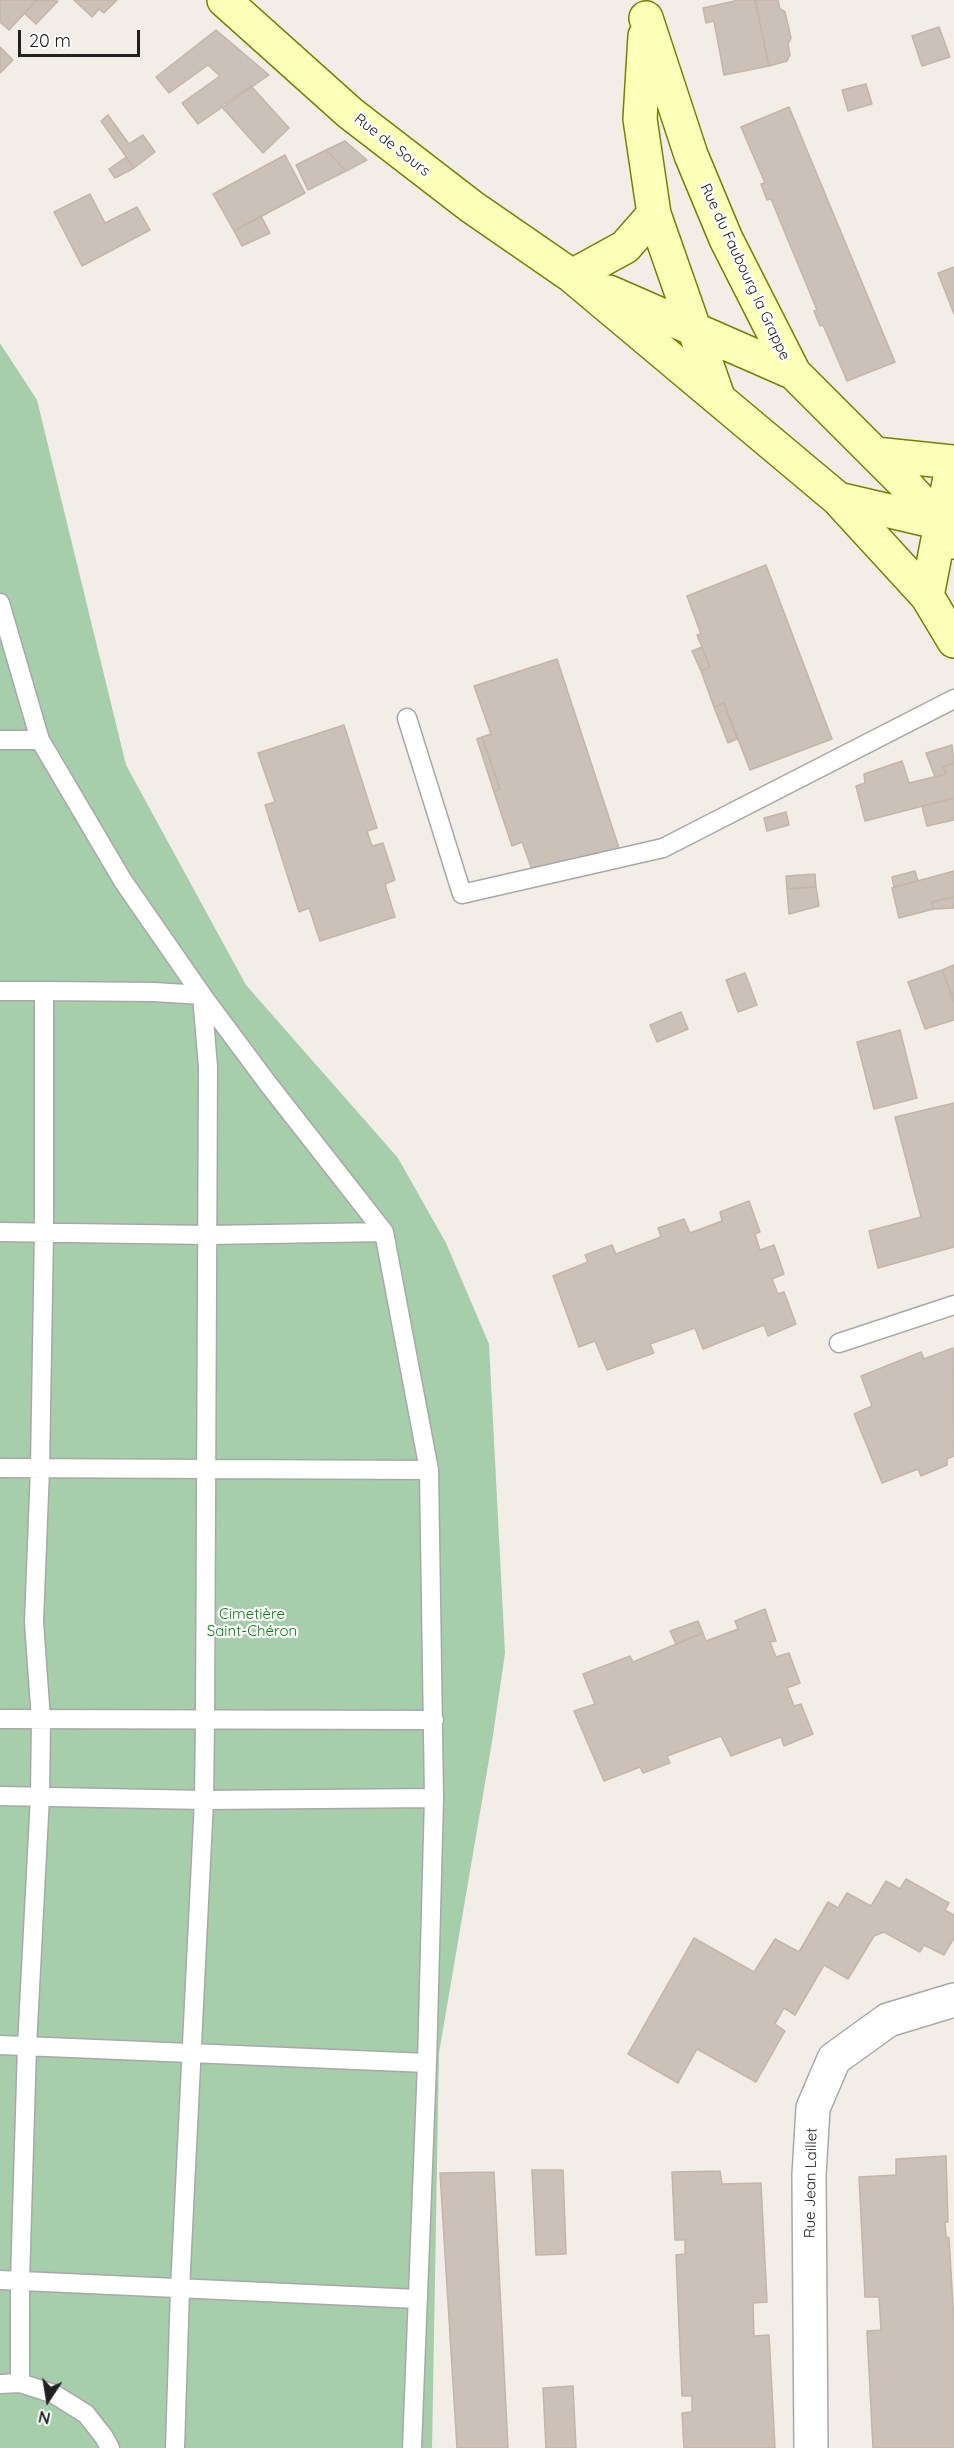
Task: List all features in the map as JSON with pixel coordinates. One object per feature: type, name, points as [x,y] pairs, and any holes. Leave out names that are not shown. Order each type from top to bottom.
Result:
[{"type":"main road","name":"Rue de Sours","points":[[224,0],[350,112],[472,207],[572,276],[718,398]]},
{"type":"main road","name":"Rue du Faubourg la Grappe","points":[[646,9],[640,119],[654,214],[718,398]]},
{"type":"main road","name":"Rue du Faubourg la Grappe","points":[[646,9],[700,176],[726,239],[794,373],[950,527]]},
{"type":"main road","points":[[572,276],[625,247],[654,214]]},
{"type":"main road","name":"Rue de Sours","points":[[572,276],[794,373]]},
{"type":"main road","points":[[718,398],[838,499],[927,596],[954,641]]},
{"type":"main road","points":[[875,454],[953,462],[950,527],[927,596]]},
{"type":"main road","points":[[838,499],[950,527]]},
{"type":"street","name":"Rue Jean Laillet","points":[[811,2448],[809,2175],[813,2108],[834,2059],[888,2019],[954,2000]]},
{"type":"lane","points":[[0,603],[40,740],[123,881],[202,995],[384,1232],[429,1470],[434,1798],[427,2063],[412,2448]]},
{"type":"lane","points":[[407,718],[462,894],[663,848],[954,699]]},
{"type":"lane","points":[[0,740],[40,740]]},
{"type":"lane","points":[[0,991],[153,992],[202,995]]},
{"type":"lane","points":[[20,2383],[20,2281],[27,2046],[40,1796],[41,1720],[34,1622],[40,1468],[44,1232],[44,991]]},
{"type":"lane","points":[[175,2448],[180,2289],[204,1800],[209,1235],[208,1067],[202,995]]},
{"type":"lane","points":[[0,1232],[209,1235],[384,1232]]},
{"type":"lane","points":[[839,1343],[954,1305]]},
{"type":"lane","points":[[0,1468],[429,1470]]},
{"type":"lane","points":[[0,1719],[434,1720]]},
{"type":"lane","points":[[0,1796],[204,1800],[434,1798]]},
{"type":"lane","points":[[0,2045],[427,2063]]},
{"type":"lane","points":[[0,2280],[418,2299]]},
{"type":"lane","points":[[0,2384],[20,2383],[54,2394],[86,2414],[110,2448]]},
{"type":"green space","name":"Cimetière Saint-Chéron","points":[[0,343],[37,400],[126,765],[246,985],[398,1158],[446,1243],[489,1344],[505,1653],[439,2053],[432,2448],[0,2448]]},
{"type":"building","points":[[0,0],[37,0],[9,30],[0,22]]},
{"type":"building","points":[[37,0],[58,1],[36,24],[24,13]]},
{"type":"building","points":[[74,0],[117,0],[104,13],[99,9],[92,17]]},
{"type":"building","points":[[739,0],[755,0],[769,66],[724,75],[714,21],[706,23],[703,8]]},
{"type":"building","points":[[755,0],[778,0],[780,9],[785,12],[791,38],[788,44],[790,55],[787,61],[769,66]]},
{"type":"building","points":[[939,27],[950,57],[922,66],[912,36]]},
{"type":"building","points":[[216,30],[269,75],[198,124],[182,103],[220,76],[208,65],[169,93],[156,77]]},
{"type":"building","points":[[0,47],[13,60],[0,73]]},
{"type":"building","points":[[866,84],[872,104],[848,111],[842,90]]},
{"type":"building","points":[[251,86],[289,128],[263,153],[221,106]]},
{"type":"building","points":[[789,107],[895,362],[847,381],[823,325],[820,326],[814,311],[817,310],[771,199],[767,200],[761,184],[765,183],[741,127]]},
{"type":"building","points":[[108,115],[129,144],[143,135],[155,152],[134,168],[101,121]]},
{"type":"building","points":[[345,141],[367,160],[346,171],[326,150]]},
{"type":"building","points":[[326,150],[346,171],[308,190],[296,165]]},
{"type":"building","points":[[285,155],[305,193],[234,231],[213,194]]},
{"type":"building","points":[[126,157],[134,168],[115,178],[109,169]]},
{"type":"building","points":[[90,194],[105,223],[137,207],[150,230],[82,266],[54,212]]},
{"type":"building","points":[[261,216],[270,233],[242,246],[234,231]]},
{"type":"building","points":[[954,267],[954,314],[938,273]]},
{"type":"building","points":[[766,565],[832,739],[750,770],[724,703],[714,707],[701,671],[710,667],[697,635],[701,634],[687,596]]},
{"type":"building","points":[[702,647],[710,667],[701,671],[692,651]]},
{"type":"building","points":[[557,659],[619,848],[534,875],[522,842],[512,846],[494,792],[500,789],[482,737],[491,734],[474,686]]},
{"type":"building","points":[[724,703],[737,739],[728,743],[714,707]]},
{"type":"building","points":[[344,725],[377,828],[367,831],[372,846],[383,843],[395,880],[385,884],[395,917],[320,941],[309,908],[299,912],[265,805],[275,802],[258,753]]},
{"type":"building","points":[[482,737],[500,789],[494,792],[477,739]]},
{"type":"building","points":[[952,745],[954,763],[943,767],[946,774],[935,777],[926,753]]},
{"type":"building","points":[[902,761],[909,783],[946,774],[943,767],[954,763],[954,798],[865,821],[856,786],[865,783],[864,774]]},
{"type":"building","points":[[954,798],[954,820],[927,826],[922,806]]},
{"type":"building","points":[[786,812],[789,825],[767,831],[764,818]]},
{"type":"building","points":[[915,871],[918,881],[894,887],[892,877]]},
{"type":"building","points":[[954,871],[954,897],[932,902],[934,909],[899,918],[892,888]]},
{"type":"building","points":[[815,874],[816,887],[787,889],[786,876]]},
{"type":"building","points":[[816,887],[819,906],[789,914],[787,889]]},
{"type":"building","points":[[954,897],[954,908],[934,909],[932,902]]},
{"type":"building","points":[[954,965],[954,1002],[942,970]]},
{"type":"building","points":[[942,970],[954,1002],[954,1020],[925,1029],[908,982]]},
{"type":"building","points":[[745,973],[757,1005],[738,1012],[726,980]]},
{"type":"building","points":[[681,1012],[688,1029],[657,1042],[650,1025]]},
{"type":"building","points":[[900,1030],[917,1098],[874,1109],[857,1042]]},
{"type":"building","points":[[954,1103],[954,1247],[878,1268],[869,1231],[921,1217],[895,1117]]},
{"type":"building","points":[[749,1201],[760,1232],[755,1234],[760,1250],[774,1245],[784,1274],[772,1279],[778,1294],[784,1292],[796,1324],[768,1336],[764,1325],[703,1349],[695,1328],[650,1344],[654,1353],[607,1370],[595,1341],[579,1347],[553,1276],[588,1262],[585,1255],[612,1245],[616,1254],[661,1237],[658,1228],[684,1219],[690,1233],[722,1221],[720,1212]]},
{"type":"building","points":[[953,1348],[954,1456],[947,1459],[947,1465],[921,1476],[918,1469],[882,1483],[854,1414],[872,1406],[861,1376],[921,1352],[924,1359]]},
{"type":"building","points":[[765,1609],[776,1641],[770,1642],[776,1657],[789,1653],[800,1683],[787,1688],[794,1706],[801,1704],[813,1734],[784,1746],[781,1737],[731,1756],[721,1736],[667,1756],[670,1763],[643,1773],[640,1767],[604,1781],[574,1711],[595,1704],[583,1674],[630,1656],[633,1662],[703,1633],[706,1641],[738,1629],[735,1621]]},
{"type":"building","points":[[698,1621],[703,1633],[676,1644],[670,1631]]},
{"type":"building","points":[[906,1879],[949,1903],[945,1910],[954,1915],[954,1938],[944,1955],[924,1945],[920,1952],[884,1932],[874,1936],[848,1979],[824,1965],[795,2015],[784,2008],[775,2024],[785,2031],[756,2082],[697,2049],[678,2083],[628,2054],[694,1938],[754,1972],[775,1939],[799,1952],[828,1902],[838,1908],[847,1893],[871,1906],[886,1881],[900,1889]]},
{"type":"building","points":[[946,2156],[948,2222],[945,2222],[946,2236],[949,2238],[954,2322],[954,2448],[873,2448],[867,2331],[881,2330],[879,2297],[865,2297],[859,2177],[896,2175],[896,2159]]},
{"type":"building","points":[[532,2170],[563,2170],[566,2254],[536,2255]]},
{"type":"building","points":[[720,2171],[722,2184],[761,2183],[767,2302],[753,2303],[754,2336],[769,2335],[775,2448],[684,2448],[682,2413],[692,2412],[692,2396],[682,2396],[676,2255],[685,2254],[685,2240],[675,2240],[672,2172]]},
{"type":"building","points":[[494,2172],[508,2448],[457,2448],[440,2173]]},
{"type":"building","points":[[573,2386],[576,2448],[546,2448],[543,2388]]}]
